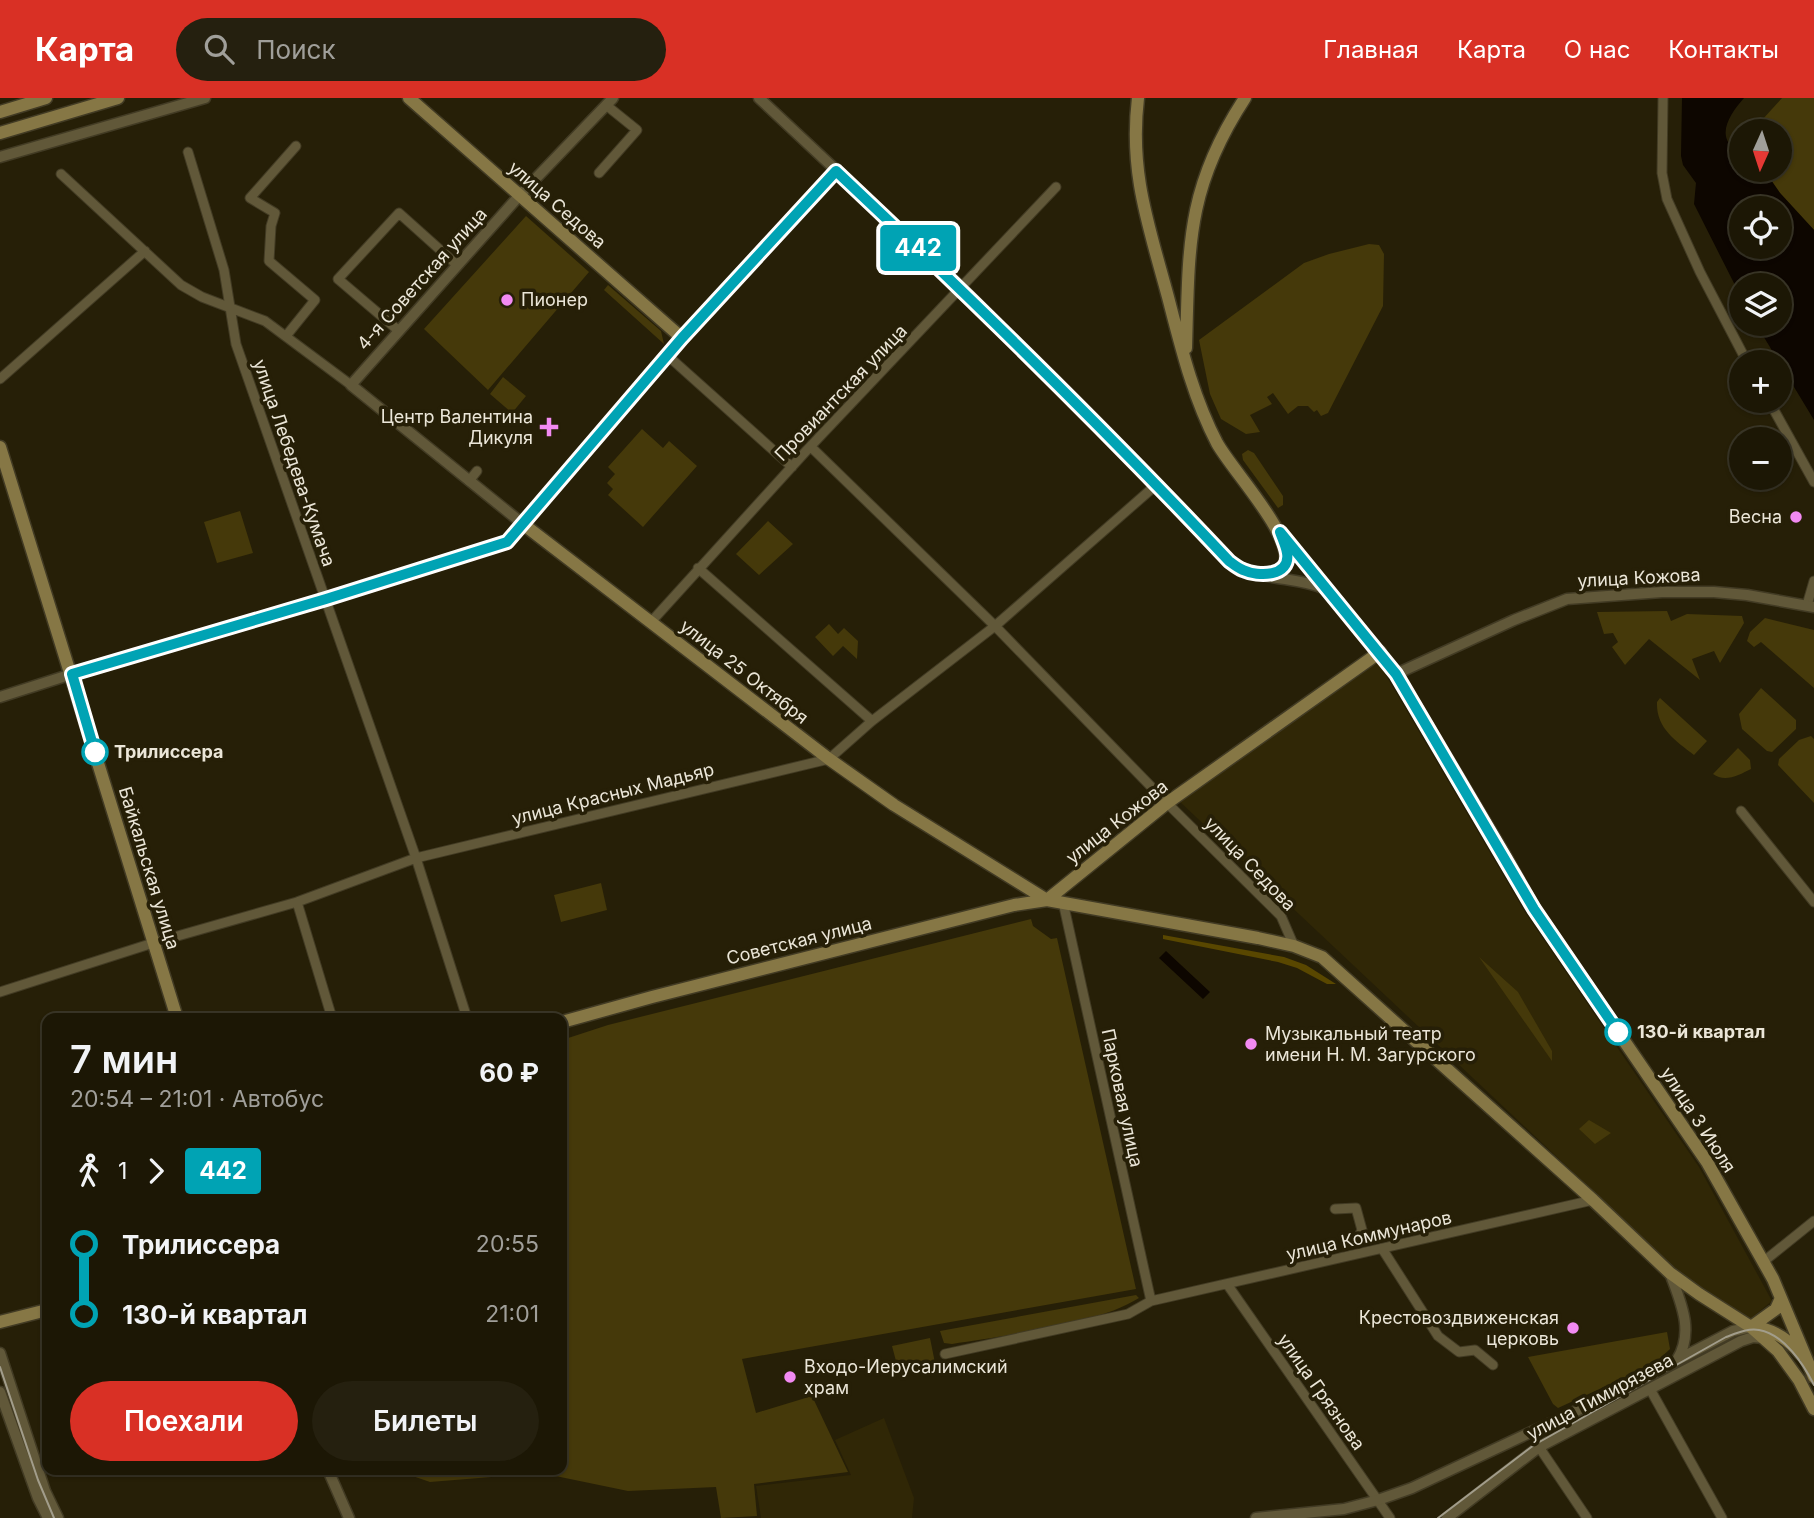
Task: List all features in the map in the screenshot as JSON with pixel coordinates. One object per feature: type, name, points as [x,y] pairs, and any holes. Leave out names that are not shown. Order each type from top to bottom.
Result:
[{"type":"main road","points":[[0,112],[46,98]]},
{"type":"main road","points":[[0,133],[118,98]]},
{"type":"main road","name":"улица Седова","points":[[410,98],[682,338]]},
{"type":"main road","name":"улица 3 Июля","points":[[1138,98],[1136,159],[1139,190],[1185,363],[1218,444],[1280,532],[1396,674],[1534,909],[1707,1162],[1781,1298],[1805,1360]]},
{"type":"main road","points":[[1185,363],[1189,252],[1197,201],[1215,149],[1245,98]]},
{"type":"main road","points":[[72,674],[507,542],[682,338]]},
{"type":"main road","name":"Байкальская улица","points":[[0,447],[175,1013]]},
{"type":"main road","name":"улица 25 Октября","points":[[523,524],[829,759],[894,805],[1047,900],[1294,946]]},
{"type":"main road","points":[[1245,572],[1271,574],[1284,568],[1287,553],[1280,532]]},
{"type":"main road","name":"улица Кожова","points":[[1047,900],[1167,803],[1380,652]]},
{"type":"main road","name":"Советская улица","points":[[567,1021],[794,960],[1014,905],[1047,900]]},
{"type":"main road","points":[[1294,946],[1322,957],[1594,1200],[1670,1273],[1751,1327],[1778,1352],[1799,1380],[1814,1409]]},
{"type":"main road","points":[[1751,1327],[1776,1309],[1781,1298]]},
{"type":"main road","points":[[0,1322],[42,1311]]},
{"type":"main road","points":[[1751,1327],[1763,1328],[1789,1341],[1805,1360],[1814,1377]]},
{"type":"street","points":[[0,157],[205,98]]},
{"type":"street","points":[[760,98],[962,288],[1229,561],[1245,572],[1329,590]]},
{"type":"street","points":[[1662,98],[1662,173],[1667,199],[1700,272],[1741,350]]},
{"type":"street","points":[[599,173],[637,130],[610,102]]},
{"type":"street","name":"4-я Советская улица","points":[[351,385],[519,196],[610,102]]},
{"type":"street","points":[[286,336],[315,300],[269,261],[271,226],[275,213],[250,198],[296,146]]},
{"type":"street","name":"улица Лебедева-Кумача","points":[[188,152],[224,270],[236,344],[416,858],[465,1013]]},
{"type":"street","points":[[682,338],[836,171]]},
{"type":"street","name":"улица 25 Октября","points":[[61,174],[181,285],[202,297],[265,321],[351,385],[523,524]]},
{"type":"street","name":"Провиантская улица","points":[[651,622],[792,467],[1056,187]]},
{"type":"street","points":[[399,331],[338,279],[398,213],[457,265]]},
{"type":"street","points":[[0,379],[145,251]]},
{"type":"street","points":[[667,355],[792,467]]},
{"type":"street","points":[[1776,413],[1814,482]]},
{"type":"street","name":"улица Седова","points":[[811,447],[995,626],[1281,916],[1294,946]]},
{"type":"street","points":[[469,481],[477,471]]},
{"type":"street","name":"улица Красных Мадьяр","points":[[0,992],[153,943],[297,902],[416,858],[829,759],[872,721],[995,626],[1156,485]]},
{"type":"street","points":[[698,568],[872,721]]},
{"type":"street","points":[[1811,606],[1814,581]]},
{"type":"street","name":"улица Кожова","points":[[1396,674],[1567,599],[1662,592],[1714,592],[1811,606]]},
{"type":"street","points":[[0,697],[72,674]]},
{"type":"street","points":[[1741,811],[1814,902]]},
{"type":"street","points":[[297,902],[330,1013]]},
{"type":"street","name":"Парковая улица","points":[[1063,902],[1151,1301]]},
{"type":"street","name":"улица Коммунаров","points":[[945,1354],[1128,1314],[1151,1301],[1594,1200]]},
{"type":"street","points":[[1335,1209],[1356,1208],[1362,1230],[1358,1238]]},
{"type":"street","points":[[1763,1262],[1814,1221]]},
{"type":"street","points":[[1383,1250],[1438,1336],[1459,1352],[1475,1350],[1493,1365]]},
{"type":"street","points":[[1670,1273],[1686,1329],[1684,1345],[1676,1361]]},
{"type":"street","name":"улица Грязнова","points":[[1227,1284],[1390,1518]]},
{"type":"street","points":[[1741,1341],[1751,1327]]},
{"type":"street","name":"улица Тимирязева","points":[[1256,1518],[1344,1509],[1412,1488],[1608,1396],[1733,1331],[1751,1327]]},
{"type":"street","points":[[1741,1341],[1754,1337],[1763,1338]]},
{"type":"street","name":"улица Тимирязева","points":[[1447,1518],[1539,1447],[1741,1341]]},
{"type":"street","points":[[0,1353],[45,1491],[58,1518]]},
{"type":"street","points":[[1650,1390],[1722,1518]]},
{"type":"street","points":[[0,1392],[38,1498],[48,1518]]},
{"type":"street","points":[[1539,1447],[1587,1518]]},
{"type":"street","points":[[330,1475],[348,1518]]},
{"type":"shaded area","points":[[1682,98],[1744,98],[1726,127],[1729,142],[1729,182],[1772,182],[1783,196],[1729,196],[1729,259],[1792,259],[1792,206],[1814,230],[1814,420],[1792,384],[1792,350],[1772,350],[1763,336],[1792,336],[1792,273],[1729,273],[1694,204],[1696,183],[1683,165]]},
{"type":"shaded area","points":[[1782,98],[1814,98],[1814,230],[1792,206],[1792,196],[1783,196],[1772,182],[1792,182],[1792,119],[1763,119]]},
{"type":"shaded area","name":"Пионер","points":[[526,216],[589,272],[488,390],[424,329]]},
{"type":"shaded area","points":[[1369,244],[1379,245],[1384,254],[1383,306],[1328,413],[1321,416],[1317,410],[1314,412],[1308,406],[1298,406],[1288,414],[1273,393],[1267,397],[1272,404],[1250,415],[1260,432],[1246,434],[1221,419],[1210,394],[1199,340],[1304,263]]},
{"type":"shaded area","points":[[608,285],[661,331],[664,344],[604,290]]},
{"type":"shaded area","points":[[503,377],[526,396],[512,413],[490,394]]},
{"type":"shaded area","points":[[642,429],[663,448],[669,441],[697,466],[643,527],[608,495],[613,489],[607,483],[615,474],[608,467]]},
{"type":"shaded area","points":[[1248,450],[1254,453],[1283,496],[1283,505],[1278,508],[1243,460],[1242,454]]},
{"type":"shaded area","points":[[240,511],[253,553],[217,563],[204,522]]},
{"type":"shaded area","points":[[768,521],[793,544],[759,575],[736,554]]},
{"type":"shaded area","points":[[1667,611],[1671,621],[1687,614],[1742,616],[1744,623],[1720,663],[1714,651],[1692,659],[1700,680],[1649,639],[1625,665],[1612,647],[1618,642],[1613,633],[1604,634],[1597,612]]},
{"type":"shaded area","points":[[1765,618],[1814,630],[1814,688],[1761,642],[1754,647],[1747,641],[1750,632]]},
{"type":"shaded area","points":[[829,624],[838,634],[844,628],[858,641],[857,659],[843,646],[833,656],[815,637]]},
{"type":"shaded area","points":[[1378,662],[1526,914],[1699,1167],[1772,1301],[1750,1319],[1680,1273],[1179,801]]},
{"type":"shaded area","points":[[1761,688],[1796,720],[1796,729],[1772,752],[1767,751],[1742,729],[1739,714]]},
{"type":"shaded area","points":[[1660,698],[1707,741],[1694,755],[1663,726],[1657,702]]},
{"type":"shaded area","points":[[1811,736],[1814,739],[1814,803],[1778,765],[1779,759],[1799,740]]},
{"type":"shaded area","points":[[1738,748],[1750,760],[1751,769],[1727,778],[1713,774]]},
{"type":"shaded area","points":[[601,883],[607,910],[561,922],[554,895]]},
{"type":"shaded area","points":[[1031,919],[1033,926],[1051,939],[1057,938],[1136,1289],[742,1359],[756,1413],[812,1396],[848,1472],[754,1484],[757,1516],[721,1518],[716,1487],[628,1491],[551,1475],[567,1475],[567,1038],[608,1025]]},
{"type":"shaded area","points":[[1163,935],[1284,957],[1306,965],[1336,984],[1327,984],[1297,968],[1278,962],[1163,939]]},
{"type":"shaded area","points":[[1166,951],[1210,992],[1203,999],[1159,958]]},
{"type":"shaded area","points":[[1479,957],[1518,992],[1552,1051],[1552,1061]]},
{"type":"shaded area","points":[[1589,1120],[1611,1133],[1595,1144],[1579,1129]]},
{"type":"shaded area","points":[[1136,1295],[1139,1298],[1098,1316],[1023,1333],[952,1344],[944,1343],[940,1331]]},
{"type":"shaded area","points":[[1667,1332],[1670,1349],[1654,1364],[1558,1408],[1553,1404],[1528,1357]]},
{"type":"shaded area","points":[[930,1338],[935,1363],[909,1369],[896,1361],[892,1346]]},
{"type":"shaded area","points":[[884,1418],[914,1498],[912,1518],[761,1518],[756,1486],[851,1475],[835,1440]]},
{"type":"shaded area","points":[[410,1475],[516,1475],[430,1482]]},
{"type":"tram line","points":[[1438,1518],[1534,1445],[1734,1334],[1755,1330],[1777,1337],[1799,1360],[1814,1385]]},
{"type":"tram line","points":[[0,1367],[38,1480],[54,1518]]},
{"type":"bus line","name":"442","points":[[95,752],[72,674],[507,542],[682,338],[836,171],[962,288],[1229,561],[1245,572],[1268,574],[1280,571],[1287,563],[1287,553],[1280,532],[1362,629],[1396,674],[1534,909],[1618,1032]]},
{"type":"place","name":"Пионер","points":[[507,300]]},
{"type":"place","name":"Центр Валентина Дикуля","points":[[549,427]]},
{"type":"place","name":"Весна","points":[[1796,517]]},
{"type":"place","name":"Трилиссера","points":[[95,752]]},
{"type":"place","name":"130-й квартал","points":[[1618,1032]]},
{"type":"place","name":"Музыкальный театр имени Н. М. Загурского","points":[[1251,1044]]},
{"type":"place","name":"Крестовоздвиженская церковь","points":[[1573,1328]]},
{"type":"place","name":"Входо-Иерусалимский храм","points":[[790,1377]]}]
